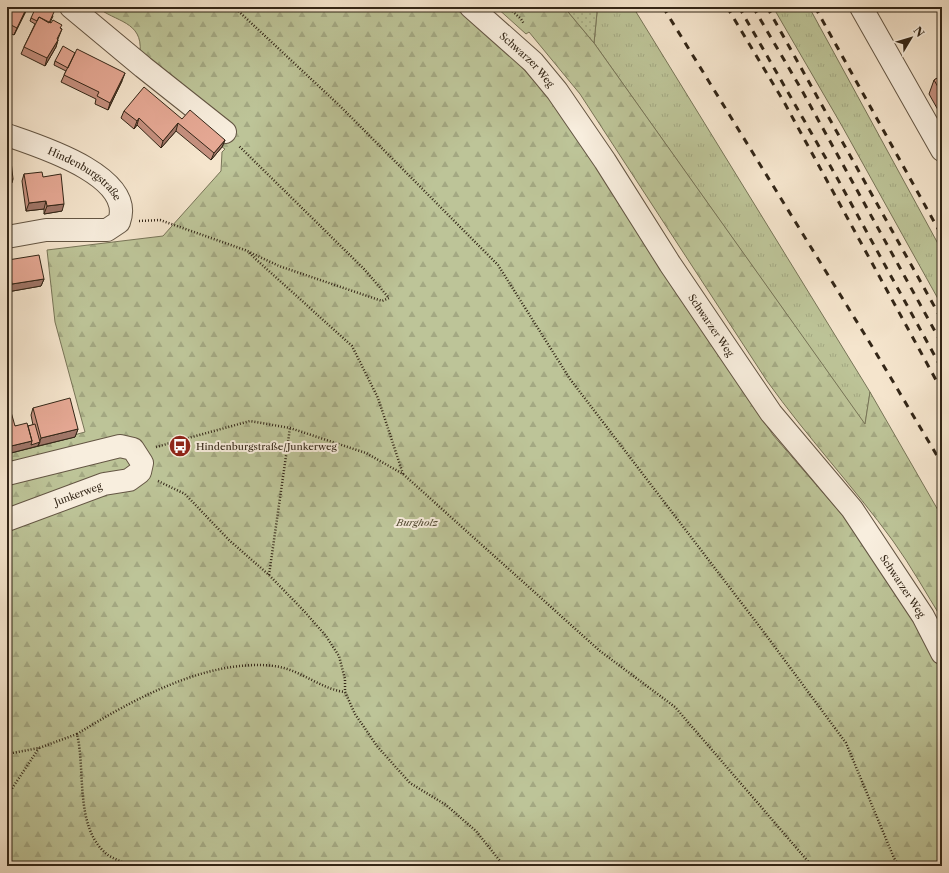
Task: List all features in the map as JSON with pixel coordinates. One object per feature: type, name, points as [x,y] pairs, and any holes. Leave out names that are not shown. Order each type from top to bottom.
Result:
[{"type":"street","points":[[71,7],[143,67],[225,132]]},
{"type":"street","name":"Schwarzer Weg","points":[[471,7],[533,62],[557,91],[605,161],[670,264],[771,413],[852,509],[923,616],[942,653]]},
{"type":"street","points":[[861,7],[942,150]]},
{"type":"street","name":"Hindenburgstraße","points":[[7,135],[55,153],[94,173],[110,186],[120,200],[122,209],[119,222]]},
{"type":"street","points":[[7,236],[46,230],[107,230],[119,222]]},
{"type":"street","points":[[7,474],[115,446],[128,447],[140,462]]},
{"type":"street","name":"Junkerweg","points":[[7,520],[104,484],[129,480],[140,462]]},
{"type":"path","points":[[234,7],[340,106],[498,265],[570,379],[764,631],[846,743],[899,866]]},
{"type":"path","points":[[119,222],[160,220],[245,250],[279,266],[382,301],[389,298],[364,269],[225,132]]},
{"type":"path","points":[[245,250],[352,346],[378,398],[403,474]]},
{"type":"path","points":[[140,462],[250,421],[290,428],[366,453],[403,474],[600,651],[675,707],[812,866]]},
{"type":"path","points":[[268,576],[290,428]]},
{"type":"path","points":[[140,462],[185,494],[229,540],[304,611],[326,636],[339,656],[345,679],[345,692],[355,714],[377,746],[410,783],[446,805],[476,830],[504,866]]},
{"type":"path","points":[[7,754],[39,748],[77,734],[118,708],[161,688],[212,672],[245,664],[276,666],[304,675],[331,690],[345,692]]},
{"type":"path","points":[[77,734],[80,748],[87,824],[95,841],[108,855],[130,866]]},
{"type":"path","points":[[7,796],[39,748]]},
{"type":"green space","name":"Burgholz","points":[[97,7],[454,7],[517,62],[547,95],[572,127],[773,435],[863,539],[931,649],[942,672],[942,866],[7,866],[7,453],[85,432],[55,322],[47,250],[163,236],[221,171],[222,152],[225,149],[222,147],[236,129],[140,52],[140,42],[137,34],[132,28]]},
{"type":"green space","points":[[496,7],[564,7],[594,43],[865,424],[870,392],[942,517],[942,619],[893,541],[782,402],[767,381],[580,94],[529,32],[526,34]]},
{"type":"green space","points":[[564,7],[593,7],[597,12],[594,43]]},
{"type":"green space","points":[[593,7],[633,7],[870,392],[865,425],[594,43],[597,13]]},
{"type":"green space","points":[[773,7],[809,7],[942,251],[942,306],[842,126]]},
{"type":"building","points":[[7,7],[27,7],[17,28],[7,23]]},
{"type":"building","points":[[36,7],[47,7],[54,12],[49,23],[39,17],[37,21],[31,18]]},
{"type":"building","points":[[39,17],[51,23],[53,20],[62,25],[60,28],[62,29],[57,39],[58,40],[47,58],[24,47]]},
{"type":"building","points":[[63,46],[75,53],[68,68],[55,61]]},
{"type":"building","points":[[77,49],[125,73],[110,103],[97,96],[99,92],[64,75]]},
{"type":"building","points":[[942,75],[942,94],[934,80]]},
{"type":"building","points":[[144,87],[182,119],[190,110],[225,140],[214,153],[178,123],[163,141],[139,118],[137,121],[124,111]]},
{"type":"building","points":[[11,161],[13,179],[7,180],[7,162]]},
{"type":"building","points":[[42,172],[43,177],[61,174],[64,204],[47,206],[46,201],[29,203],[24,174]]},
{"type":"building","points":[[39,255],[44,279],[12,284],[8,260]]},
{"type":"building","points":[[7,267],[10,288],[7,288]]},
{"type":"building","points":[[70,398],[78,429],[41,438],[33,408]]},
{"type":"building","points":[[11,412],[15,426],[27,423],[32,441],[7,447],[7,413]]},
{"type":"building","points":[[35,424],[40,442],[31,445],[32,441],[28,426]]},
{"type":"railway","points":[[663,7],[873,348],[942,464]]},
{"type":"railway","points":[[727,7],[784,102],[942,391]]},
{"type":"railway","points":[[739,7],[836,176],[942,369]]},
{"type":"railway","points":[[753,7],[800,87],[942,344]]},
{"type":"railway","points":[[767,7],[942,320]]},
{"type":"railway","points":[[815,7],[942,236]]},
{"type":"place","name":"Hindenburgstraße/Junkerweg","points":[[180,446]]}]
